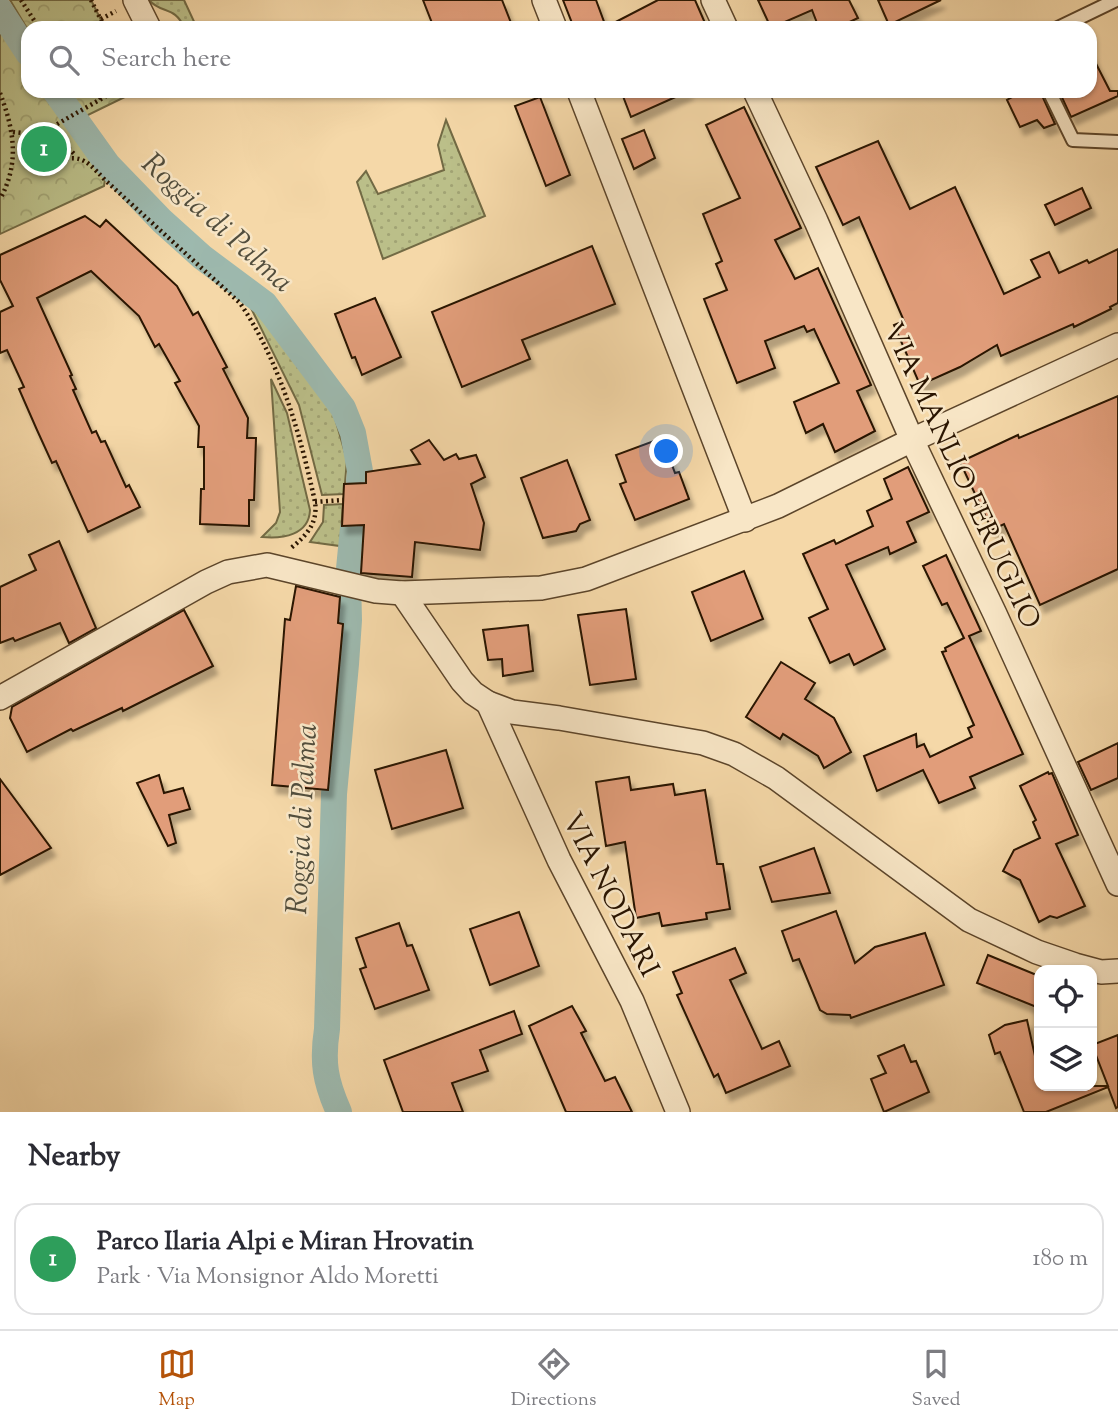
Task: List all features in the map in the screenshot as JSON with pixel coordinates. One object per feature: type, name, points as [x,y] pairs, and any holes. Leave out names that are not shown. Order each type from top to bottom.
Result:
[{"type":"street","points":[[135,0],[146,21]]},
{"type":"street","points":[[544,0],[552,21]]},
{"type":"street","points":[[713,0],[723,21]]},
{"type":"street","points":[[582,98],[745,520]]},
{"type":"street","name":"VIA MANLIO FERUGLIO","points":[[758,98],[816,221],[912,440],[1118,884]]},
{"type":"street","points":[[0,698],[228,572],[267,565],[402,593],[496,591],[564,584],[597,575],[745,520],[1118,345]]},
{"type":"street","points":[[402,593],[462,681],[488,703],[512,712],[703,743],[734,754],[776,778],[968,920],[1050,957],[1101,972],[1118,971]]},
{"type":"street","name":"VIA NODARI","points":[[488,703],[559,860],[632,1000],[678,1112]]},
{"type":"lane","points":[[1072,21],[1116,0]]},
{"type":"lane","points":[[1052,98],[1073,140],[1118,142]]},
{"type":"path","points":[[21,0],[34,21]]},
{"type":"path","points":[[91,0],[102,21]]},
{"type":"path","points":[[0,93],[13,132],[12,164],[6,189],[0,199]]},
{"type":"path","points":[[37,135],[101,98]]},
{"type":"path","points":[[13,132],[58,137],[220,285],[246,312],[254,325],[293,412],[316,515],[311,529],[298,543],[267,565]]},
{"type":"path","points":[[37,135],[45,162],[77,156]]},
{"type":"path","points":[[315,502],[343,500]]},
{"type":"green space","points":[[10,0],[91,0],[102,21],[23,21]]},
{"type":"green space","points":[[149,0],[184,0],[194,21],[181,21],[173,13]]},
{"type":"green space","points":[[0,19],[21,53],[21,98],[52,98],[106,173],[104,186],[0,234]]},
{"type":"green space","points":[[74,98],[123,98],[86,116]]},
{"type":"green space","points":[[446,120],[485,216],[383,259],[357,182],[366,171],[378,194],[444,170],[438,145]]},
{"type":"green space","points":[[248,302],[330,401],[347,460],[344,494],[322,495],[299,405]]},
{"type":"green space","points":[[271,379],[287,413],[310,510],[305,525],[294,534],[262,537],[276,523],[280,512]]},
{"type":"green space","points":[[343,504],[340,546],[310,542],[323,522],[324,505]]},
{"type":"building","points":[[423,0],[502,0],[510,21],[431,21]]},
{"type":"building","points":[[563,0],[596,0],[604,21],[571,21]]},
{"type":"building","points":[[658,0],[695,0],[704,21],[618,21]]},
{"type":"building","points":[[758,0],[849,0],[858,18],[852,21],[816,21],[812,10],[787,21],[768,21]]},
{"type":"building","points":[[878,0],[941,0],[897,21],[887,21]]},
{"type":"building","points":[[1097,66],[1110,91],[1118,91],[1118,96],[1071,117],[1062,98],[1097,98]]},
{"type":"building","points":[[540,98],[570,175],[546,186],[515,106]]},
{"type":"building","points":[[624,98],[673,98],[631,117]]},
{"type":"building","points":[[1043,98],[1055,124],[1044,128],[1037,120],[1020,127],[1007,100]]},
{"type":"building","points":[[744,107],[801,228],[775,240],[795,279],[818,268],[871,385],[857,391],[875,431],[835,452],[823,424],[806,433],[794,402],[839,383],[814,329],[807,332],[804,326],[765,341],[775,368],[737,383],[704,299],[727,290],[716,264],[722,261],[703,214],[740,198],[706,125]]},
{"type":"building","points":[[644,130],[655,158],[634,169],[622,139]]},
{"type":"building","points":[[878,141],[910,209],[955,187],[1004,294],[1040,277],[1031,260],[1049,252],[1059,273],[1118,249],[1118,303],[1074,327],[1073,324],[1001,356],[997,345],[960,367],[920,385],[894,325],[904,321],[859,217],[843,225],[816,167]]},
{"type":"building","points":[[1082,188],[1091,208],[1055,225],[1045,205]]},
{"type":"building","points":[[85,216],[100,227],[106,220],[177,286],[193,315],[198,312],[227,367],[223,369],[248,418],[247,438],[256,438],[254,500],[249,500],[249,526],[200,524],[201,489],[204,489],[204,447],[198,447],[199,426],[175,383],[180,381],[159,344],[155,347],[139,316],[91,271],[37,298],[72,375],[70,376],[76,389],[73,390],[92,433],[96,431],[101,442],[105,441],[126,487],[129,485],[140,507],[88,532],[56,461],[52,463],[37,430],[19,389],[24,387],[7,350],[0,353],[0,312],[13,306],[0,280],[0,255]]},
{"type":"building","points":[[592,246],[615,304],[522,340],[530,359],[462,387],[432,312]]},
{"type":"building","points":[[375,298],[401,357],[362,375],[355,357],[352,358],[335,314]]},
{"type":"building","points":[[1118,396],[1118,569],[1040,605],[1004,524],[992,530],[960,462],[1018,435],[1019,438]]},
{"type":"building","points":[[662,438],[675,473],[679,472],[689,499],[635,520],[620,484],[626,482],[616,455]]},
{"type":"building","points":[[429,440],[444,460],[456,454],[459,459],[476,455],[485,477],[471,484],[484,523],[480,550],[415,542],[412,577],[361,573],[364,525],[342,526],[344,484],[366,483],[366,472],[420,464],[411,450]]},
{"type":"building","points":[[567,460],[590,520],[580,524],[576,531],[543,538],[521,478]]},
{"type":"building","points":[[908,467],[929,512],[907,522],[916,542],[890,554],[888,547],[846,565],[885,649],[854,665],[849,654],[830,663],[809,618],[828,609],[803,554],[834,540],[836,544],[873,526],[867,511],[892,499],[884,479]]},
{"type":"building","points":[[59,541],[96,628],[69,643],[60,623],[15,641],[13,638],[0,643],[0,587],[36,570],[29,555]]},
{"type":"building","points":[[946,555],[981,631],[969,636],[1023,754],[970,777],[975,788],[939,803],[923,770],[877,791],[864,756],[916,734],[917,747],[924,744],[930,757],[972,737],[968,728],[974,725],[942,652],[964,638],[947,603],[942,605],[923,566]]},
{"type":"building","points":[[744,571],[763,619],[711,641],[692,592]]},
{"type":"building","points":[[296,586],[340,597],[338,623],[343,624],[328,790],[272,785],[285,619],[290,620]]},
{"type":"building","points":[[626,609],[636,679],[590,685],[578,615]]},
{"type":"building","points":[[184,610],[213,666],[123,711],[122,708],[73,731],[71,729],[27,752],[10,718],[12,707]]},
{"type":"building","points":[[528,625],[533,671],[503,676],[502,659],[488,660],[483,630]]},
{"type":"building","points":[[781,662],[815,683],[805,699],[834,718],[851,752],[824,768],[818,756],[783,734],[780,739],[746,717]]},
{"type":"building","points":[[1118,743],[1118,778],[1091,790],[1078,762]]},
{"type":"building","points":[[446,750],[463,808],[392,829],[375,770]]},
{"type":"building","points":[[1048,772],[1052,773],[1078,835],[1056,844],[1085,906],[1057,918],[1050,916],[1039,922],[1020,880],[1003,871],[1014,850],[1040,838],[1033,822],[1036,820],[1020,786]]},
{"type":"building","points":[[159,775],[164,793],[183,788],[190,809],[169,815],[176,843],[168,846],[137,783]]},
{"type":"building","points":[[629,777],[631,790],[673,784],[675,795],[705,790],[717,864],[723,864],[730,909],[706,913],[707,919],[662,926],[659,913],[636,918],[625,842],[606,846],[596,782]]},
{"type":"building","points":[[0,779],[51,848],[0,875]]},
{"type":"building","points":[[814,848],[830,893],[772,902],[760,867]]},
{"type":"building","points":[[836,911],[855,963],[875,947],[925,933],[944,985],[851,1018],[850,1015],[827,1014],[820,1010],[799,959],[793,961],[782,931]]},
{"type":"building","points":[[519,912],[539,966],[490,985],[470,929]]},
{"type":"building","points":[[399,923],[407,946],[412,945],[429,990],[375,1009],[360,969],[366,967],[356,938]]},
{"type":"building","points":[[735,948],[746,973],[730,980],[762,1049],[779,1041],[790,1066],[726,1093],[718,1074],[714,1077],[677,995],[682,993],[673,972]]},
{"type":"building","points":[[988,955],[1034,974],[1034,1006],[977,983]]},
{"type":"building","points":[[572,1006],[586,1031],[581,1033],[605,1081],[615,1077],[632,1112],[566,1112],[529,1026]]},
{"type":"building","points":[[514,1011],[522,1034],[480,1050],[488,1071],[452,1083],[463,1112],[403,1112],[384,1060]]},
{"type":"building","points":[[1027,1020],[1034,1052],[1034,1091],[1097,1091],[1097,1086],[1108,1086],[1097,1058],[1097,1043],[1118,1035],[1118,1107],[1116,1108],[1108,1087],[1046,1112],[1024,1112],[1000,1052],[995,1054],[989,1035],[1005,1025]]},
{"type":"building","points":[[904,1045],[911,1062],[916,1061],[929,1092],[884,1112],[871,1079],[886,1073],[878,1056]]},
{"type":"waterway","name":"Roggia di Palma","points":[[0,10],[21,42]]},
{"type":"waterway","name":"Roggia di Palma","points":[[60,98],[108,165],[162,221],[202,257],[265,304],[343,408],[353,433],[360,471],[359,481]]},
{"type":"waterway","name":"Roggia di Palma","points":[[339,1112],[328,1081],[325,1052],[334,794],[346,664],[348,579],[353,528]]},
{"type":"place","name":"Parco Ilaria Alpi e Miran Hrovatin","points":[[44,149]]}]
